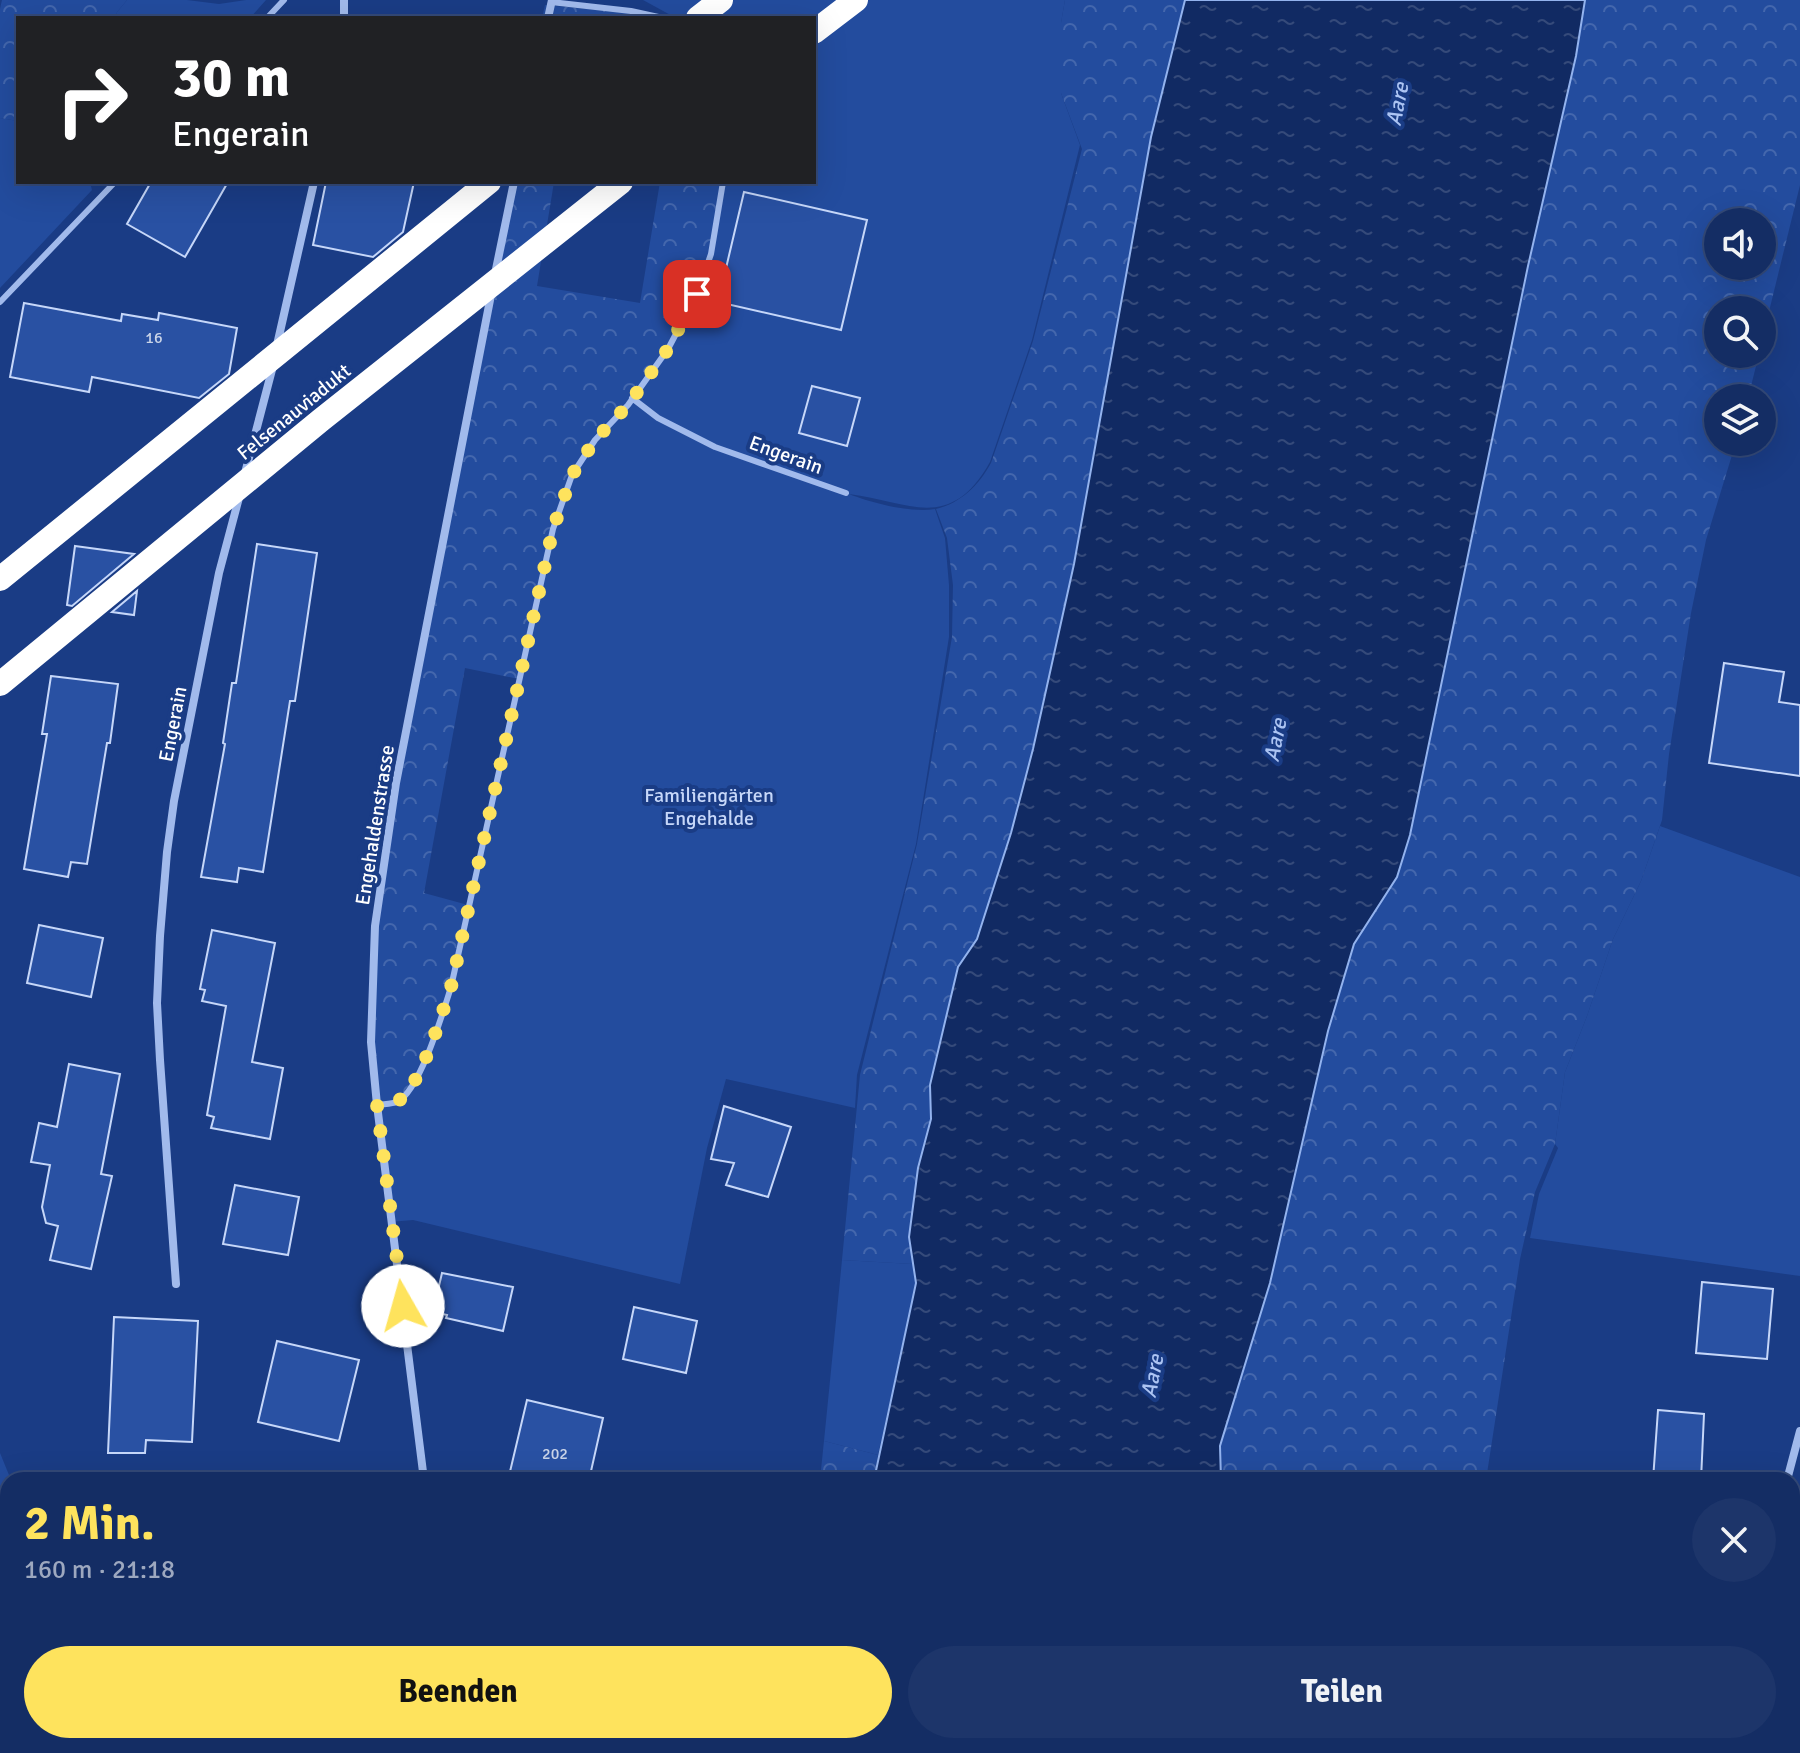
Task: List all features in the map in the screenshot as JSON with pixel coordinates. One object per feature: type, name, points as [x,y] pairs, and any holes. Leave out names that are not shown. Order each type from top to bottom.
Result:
[{"type":"highway","points":[[701,16],[721,0]]},
{"type":"highway","points":[[816,30],[856,0]]},
{"type":"highway","points":[[0,579],[487,184]]},
{"type":"highway","name":"Felsenauviadukt","points":[[0,684],[321,420],[618,184]]},
{"type":"street","name":"Engerain","points":[[176,1284],[157,1003],[167,852],[174,801],[219,573],[266,396],[314,184]]},
{"type":"street","name":"Engehaldenstrasse","points":[[423,1472],[371,1042],[375,926],[396,783],[514,184]]},
{"type":"street","points":[[1789,1472],[1800,1431]]},
{"type":"lane","points":[[269,16],[284,0]]},
{"type":"lane","points":[[552,1],[654,16]]},
{"type":"lane","points":[[0,302],[113,184]]},
{"type":"lane","points":[[377,1105],[397,1102],[407,1093],[428,1056],[451,987],[553,529],[572,475],[595,440],[632,398],[668,349],[697,294],[711,254],[723,184]]},
{"type":"lane","name":"Engerain","points":[[632,398],[658,418],[715,447],[846,493]]},
{"type":"green space","points":[[2,0],[127,0],[116,16],[16,16],[16,121],[0,118]]},
{"type":"green space","points":[[127,0],[187,0],[219,4],[266,0],[252,16],[116,16]]},
{"type":"green space","name":"Familiengärten Engehalde","points":[[643,0],[1065,0],[1061,23],[1061,93],[1080,145],[1032,340],[990,462],[975,484],[960,498],[944,505],[927,508],[849,494],[891,506],[935,509],[945,538],[949,585],[949,637],[916,844],[857,1075],[855,1108],[726,1079],[707,1148],[680,1284],[413,1220],[390,1222],[379,1106],[453,987],[555,529],[574,476],[723,184],[816,184],[816,16],[672,16]]},
{"type":"green space","points":[[1065,0],[1185,0],[1151,137],[1074,564],[1033,749],[1011,833],[977,939],[958,967],[930,1085],[931,1119],[918,1168],[909,1237],[913,1264],[842,1260],[860,1075],[917,844],[952,637],[953,585],[947,538],[936,509],[968,492],[991,463],[1033,341],[1082,149],[1061,93],[1061,23]]},
{"type":"green space","points":[[1585,0],[1800,0],[1800,185],[1773,296],[1704,296],[1704,368],[1756,368],[1752,384],[1704,384],[1704,456],[1732,456],[1706,540],[1691,613],[1662,820],[1641,881],[1613,939],[1565,1072],[1555,1144],[1535,1192],[1520,1259],[1487,1472],[1221,1472],[1220,1446],[1270,1283],[1328,1031],[1354,944],[1397,877],[1410,835],[1528,266],[1576,56]]},
{"type":"green space","points":[[545,5],[646,16],[542,16]]},
{"type":"green space","points":[[0,118],[16,121],[16,184],[90,184],[92,190],[0,288]]},
{"type":"green space","points":[[512,184],[554,184],[537,286],[640,303],[660,184],[721,184],[709,253],[696,294],[667,349],[571,474],[552,529],[519,679],[465,668],[424,893],[468,905],[450,986],[427,1055],[407,1092],[396,1101],[379,1104],[372,1043],[376,927],[397,784]]},
{"type":"green space","points":[[1660,826],[1800,877],[1800,1276],[1530,1238],[1539,1194],[1558,1148],[1555,1144],[1565,1072],[1613,939],[1641,881]]},
{"type":"green space","points":[[842,1260],[913,1264],[916,1283],[878,1455],[824,1441]]},
{"type":"green space","points":[[824,1441],[878,1455],[875,1472],[821,1472]]},
{"type":"green space","points":[[0,1453],[8,1472],[0,1472]]},
{"type":"water","name":"Aare","points":[[1185,0],[1585,0],[1576,56],[1528,266],[1410,835],[1397,877],[1354,944],[1328,1031],[1270,1283],[1220,1446],[1221,1472],[876,1472],[916,1283],[909,1237],[918,1168],[931,1119],[930,1085],[958,967],[977,939],[1011,833],[1033,749],[1074,564],[1151,137]]},
{"type":"building","points":[[150,184],[227,184],[185,257],[127,224]]},
{"type":"building","points":[[326,184],[414,184],[403,232],[373,257],[313,245]]},
{"type":"building","points":[[744,192],[867,220],[841,330],[718,302]]},
{"type":"building","points":[[24,303],[121,321],[122,314],[158,320],[159,313],[237,328],[229,374],[199,398],[92,377],[89,392],[10,377]]},
{"type":"building","points":[[812,386],[860,398],[847,446],[799,433]]},
{"type":"building","points":[[257,544],[317,553],[295,701],[290,701],[263,872],[239,868],[237,882],[201,877]]},
{"type":"building","points":[[75,546],[134,554],[72,606],[67,605]]},
{"type":"building","points":[[137,591],[134,615],[112,612]]},
{"type":"building","points":[[1724,663],[1784,672],[1779,702],[1800,705],[1800,776],[1709,763]]},
{"type":"building","points":[[51,676],[118,684],[87,864],[71,862],[68,877],[24,869],[47,734],[42,734]]},
{"type":"building","points":[[39,925],[103,938],[91,997],[27,983]]},
{"type":"building","points":[[212,930],[275,943],[252,1062],[283,1068],[270,1139],[211,1128],[214,1117],[207,1115],[226,1006],[202,1001],[205,990],[200,989]]},
{"type":"building","points":[[69,1064],[120,1074],[101,1174],[112,1176],[91,1269],[50,1260],[58,1226],[46,1223],[42,1207],[50,1165],[31,1162],[39,1123],[57,1127]]},
{"type":"building","points":[[724,1106],[791,1127],[768,1197],[726,1185],[734,1163],[711,1159]]},
{"type":"building","points":[[235,1185],[299,1197],[288,1255],[223,1244]]},
{"type":"building","points":[[442,1273],[513,1287],[503,1331],[433,1312]]},
{"type":"building","points":[[1702,1282],[1773,1289],[1767,1359],[1696,1353]]},
{"type":"building","points":[[634,1307],[697,1321],[686,1373],[623,1359]]},
{"type":"building","points":[[114,1317],[198,1321],[192,1442],[146,1440],[145,1453],[108,1453]]},
{"type":"building","points":[[277,1341],[359,1360],[339,1441],[258,1422]]},
{"type":"building","points":[[527,1400],[603,1418],[591,1472],[510,1472]]},
{"type":"building","points":[[1658,1410],[1704,1414],[1701,1472],[1654,1472]]},
{"type":"route","points":[[403,1306],[377,1105],[397,1102],[407,1093],[428,1056],[451,987],[553,529],[572,475],[595,440],[628,405],[668,349],[697,294]]}]
